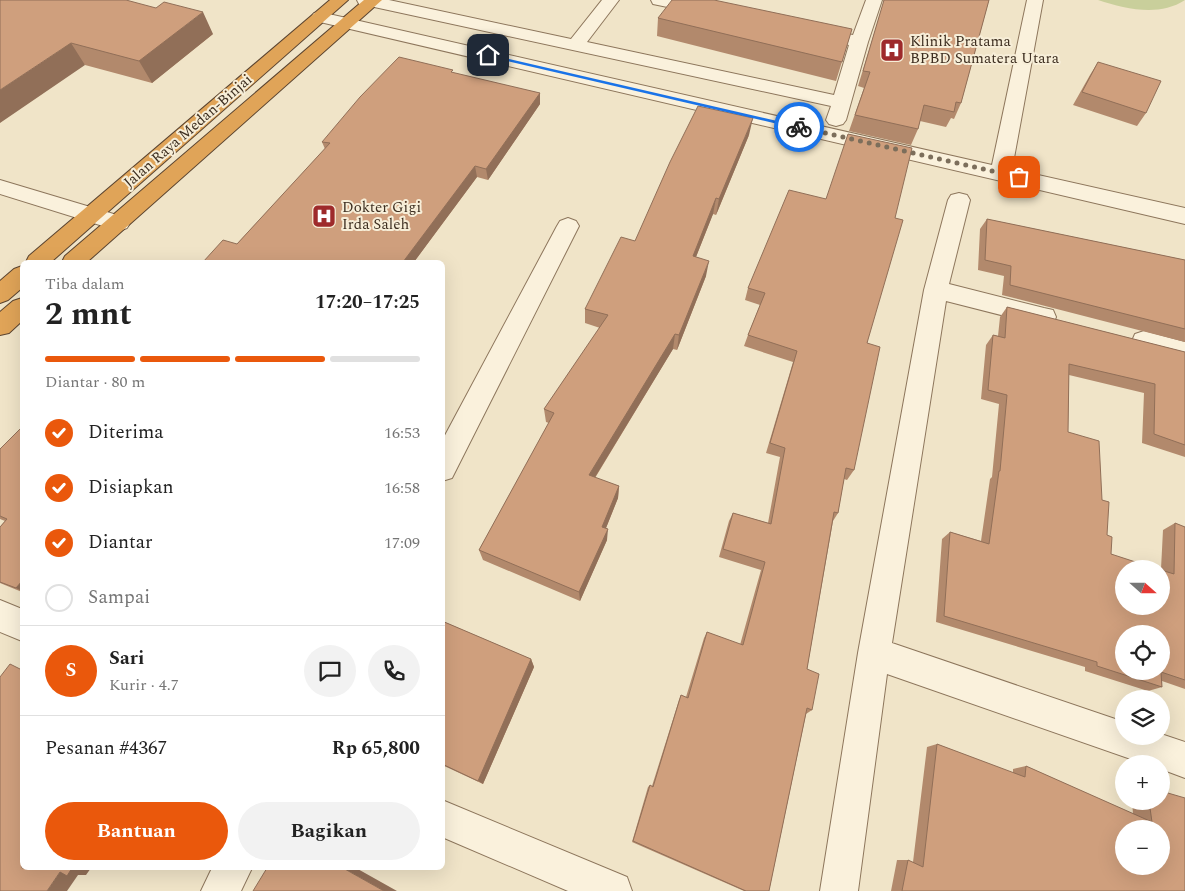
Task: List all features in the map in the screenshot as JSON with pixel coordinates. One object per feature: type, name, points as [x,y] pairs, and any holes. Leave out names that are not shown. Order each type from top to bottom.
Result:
[{"type":"highway","name":"Jalan Raya Medan-Binjai","points":[[39,260],[340,0]]},
{"type":"highway","name":"Jalan Raya Medan-Binjai","points":[[75,260],[348,24],[370,0]]},
{"type":"highway","points":[[0,294],[20,277]]},
{"type":"highway","points":[[0,326],[20,309]]},
{"type":"street","points":[[370,0],[575,46],[842,102]]},
{"type":"street","points":[[575,46],[611,0]]},
{"type":"street","points":[[659,0],[726,14]]},
{"type":"street","points":[[832,135],[859,42],[874,0]]},
{"type":"street","points":[[1001,172],[1035,0]]},
{"type":"street","points":[[320,17],[1001,172],[1185,216]]},
{"type":"street","points":[[792,28],[859,42]]},
{"type":"street","points":[[0,187],[119,222]]},
{"type":"street","points":[[839,891],[874,653],[936,290],[959,200]]},
{"type":"street","points":[[445,463],[568,226]]},
{"type":"street","points":[[936,290],[1070,323]]},
{"type":"street","points":[[1118,335],[1185,352]]},
{"type":"street","points":[[0,616],[20,624]]},
{"type":"street","points":[[874,653],[1185,760]]},
{"type":"street","points":[[445,819],[613,891]]},
{"type":"street","points":[[220,891],[231,870]]},
{"type":"green space","points":[[1098,0],[1185,0],[1164,8],[1142,10]]},
{"type":"building","points":[[0,0],[126,0],[156,8],[164,2],[203,12],[139,61],[71,43],[0,90]]},
{"type":"building","points":[[672,0],[714,0],[852,29],[842,62],[658,18]]},
{"type":"building","points":[[884,0],[989,0],[961,103],[956,102],[954,112],[924,105],[918,129],[855,115],[870,72],[863,71]]},
{"type":"building","points":[[399,57],[453,70],[451,72],[540,93],[486,169],[475,166],[404,260],[205,260],[223,240],[237,244],[330,143],[322,142],[360,97]]},
{"type":"building","points":[[1098,62],[1161,81],[1146,113],[1082,92]]},
{"type":"building","points":[[698,106],[753,118],[719,199],[716,198],[693,256],[709,261],[679,335],[675,334],[589,475],[619,486],[602,527],[608,529],[579,592],[479,550],[554,413],[544,409],[608,315],[585,309],[621,237],[635,241],[670,162]]},
{"type":"building","points":[[848,134],[912,148],[895,218],[903,220],[867,343],[880,347],[854,470],[846,468],[838,513],[834,512],[807,669],[819,674],[812,710],[807,708],[769,891],[746,891],[633,841],[650,785],[653,787],[681,695],[688,698],[707,632],[743,645],[765,562],[723,549],[733,513],[771,524],[785,448],[770,443],[797,351],[748,335],[765,293],[748,288],[789,190],[826,199]]},
{"type":"building","points":[[987,219],[1185,260],[1185,329],[1010,285],[1011,266],[985,260]]},
{"type":"building","points":[[1007,307],[1185,352],[1185,445],[1154,434],[1155,384],[1069,364],[1068,432],[1099,441],[1102,500],[1109,502],[1107,535],[1112,537],[1111,554],[1129,560],[1115,560],[1115,615],[1170,615],[1170,573],[1174,574],[1175,523],[1185,527],[1185,680],[1170,675],[1170,625],[1115,625],[1115,672],[1097,666],[1097,662],[944,616],[950,532],[989,544],[1000,471],[1007,395],[988,390],[993,335],[1005,338]]},
{"type":"building","points":[[20,429],[20,583],[16,588],[0,582],[0,527],[7,519],[0,516],[0,449]]},
{"type":"building","points":[[445,622],[531,659],[478,781],[445,765]]},
{"type":"building","points":[[10,664],[20,669],[20,870],[71,870],[67,876],[60,872],[47,891],[0,891],[0,677]]},
{"type":"building","points":[[1140,680],[1162,680],[1162,687]]},
{"type":"building","points":[[937,744],[1025,777],[1026,766],[1115,806],[1115,810],[1125,810],[1148,820],[1115,820],[1115,875],[1170,875],[1170,820],[1152,820],[1150,810],[1170,810],[1170,794],[1185,798],[1185,891],[902,891],[908,860],[923,867]]},
{"type":"building","points":[[266,870],[347,870],[384,891],[253,891]]},
{"type":"way so far","points":[[799,127],[1019,177]]},
{"type":"place","name":"Klinik Pratama BPBD Sumatera Utara","points":[[892,50]]},
{"type":"place","name":"Dokter Gigi Irda Saleh","points":[[324,216]]},
{"type":"route","points":[[488,55],[799,127]]}]
